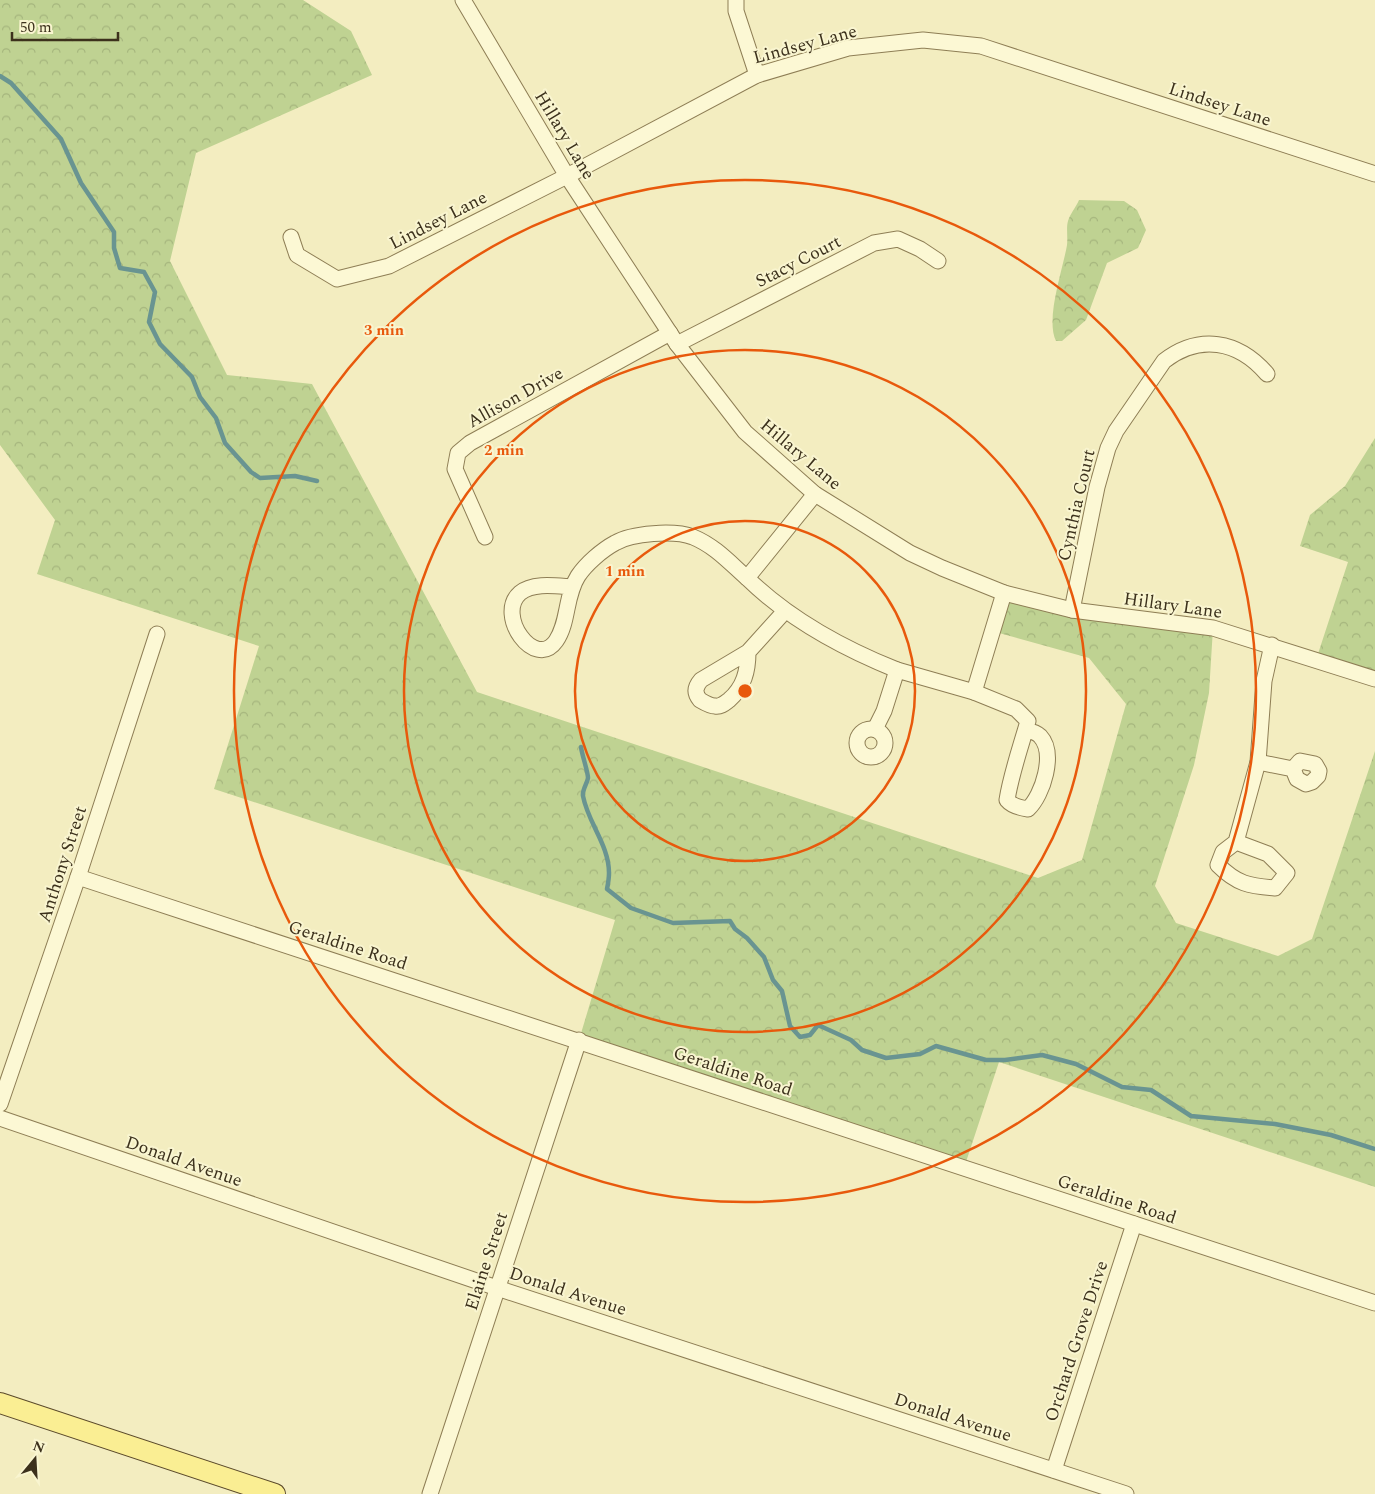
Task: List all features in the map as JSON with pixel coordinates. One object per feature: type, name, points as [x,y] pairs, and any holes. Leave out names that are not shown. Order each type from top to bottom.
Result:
[{"type":"main road","points":[[0,1403],[275,1494]]},
{"type":"street","name":"Hillary Lane","points":[[463,0],[567,176],[674,338],[745,432],[815,494],[910,553],[942,568],[1004,592],[1072,610],[1213,628],[1272,645],[1375,679]]},
{"type":"street","points":[[736,0],[736,12],[756,75]]},
{"type":"street","name":"Lindsey Lane","points":[[291,237],[297,255],[337,279],[389,266],[567,176],[756,75],[848,48],[923,40],[981,46],[1375,174]]},
{"type":"street","name":"Stacy Court","points":[[674,338],[874,243],[898,239],[920,249],[938,261]]},
{"type":"street","name":"Allison Drive","points":[[485,536],[455,469],[458,453],[470,443],[674,338]]},
{"type":"street","name":"Cynthia Court","points":[[1072,610],[1097,488],[1108,448],[1116,431],[1164,361],[1174,353],[1187,348],[1201,344],[1215,344],[1228,346],[1244,354],[1257,362],[1267,374]]},
{"type":"street","points":[[747,578],[815,494]]},
{"type":"street","points":[[572,588],[541,586],[520,593],[513,604],[511,612],[515,626],[526,644],[540,650],[548,649],[554,644],[564,622],[572,588],[578,575],[588,564],[616,542],[650,534],[674,534],[692,537],[715,548],[766,597],[830,640],[861,656],[897,670],[974,692],[1016,709],[1028,721],[1007,800],[1016,806],[1028,809],[1038,797],[1047,770],[1047,757],[1044,742],[1040,736],[1026,730]]},
{"type":"street","points":[[974,692],[1004,592]]},
{"type":"street","points":[[748,652],[785,611]]},
{"type":"street","name":"Anthony Street","points":[[0,1104],[78,877],[156,634]]},
{"type":"street","points":[[1236,842],[1258,762],[1264,681],[1272,645]]},
{"type":"street","points":[[875,729],[884,711],[897,670]]},
{"type":"street","points":[[1258,762],[1293,769]]},
{"type":"street","name":"Geraldine Road","points":[[78,877],[1375,1303]]},
{"type":"street","name":"Elaine Street","points":[[430,1494],[579,1040]]},
{"type":"street","name":"Donald Avenue","points":[[0,1118],[497,1288],[1126,1494]]},
{"type":"street","name":"Orchard Grove Drive","points":[[1054,1470],[1134,1224]]},
{"type":"green space","points":[[0,0],[303,0],[351,31],[372,75],[196,153],[170,261],[227,375],[312,384],[477,692],[1038,878],[1082,860],[1126,704],[1089,658],[992,631],[1004,593],[1213,628],[1209,693],[1194,765],[1155,886],[1176,923],[1278,956],[1312,939],[1375,751],[1375,1187],[999,1062],[964,1168],[579,1040],[615,920],[214,789],[259,646],[37,574],[55,520],[0,445]]},
{"type":"green space","points":[[1079,200],[1124,201],[1137,210],[1146,230],[1138,248],[1107,263],[1086,320],[1062,341],[1056,341],[1053,332],[1053,320],[1056,294],[1067,245],[1068,221]]},
{"type":"green space","points":[[1375,438],[1375,679],[1316,660],[1348,562],[1300,546],[1310,515],[1345,486]]},
{"type":"waterway","points":[[0,76],[11,83],[61,139],[81,183],[114,232],[114,248],[120,268],[144,272],[155,292],[149,322],[160,344],[192,377],[200,397],[216,418],[225,443],[251,472],[260,478],[295,476],[317,481]]},
{"type":"waterway","points":[[581,747],[588,778],[583,796],[589,815],[606,853],[609,873],[607,889],[631,908],[673,923],[730,921],[735,929],[747,938],[764,957],[773,980],[782,991],[790,1026],[800,1037],[810,1035],[818,1025],[851,1040],[862,1050],[886,1058],[920,1054],[936,1046],[986,1060],[1005,1060],[1042,1055],[1076,1064],[1122,1087],[1151,1090],[1191,1116],[1275,1124],[1331,1135],[1375,1149]]}]
